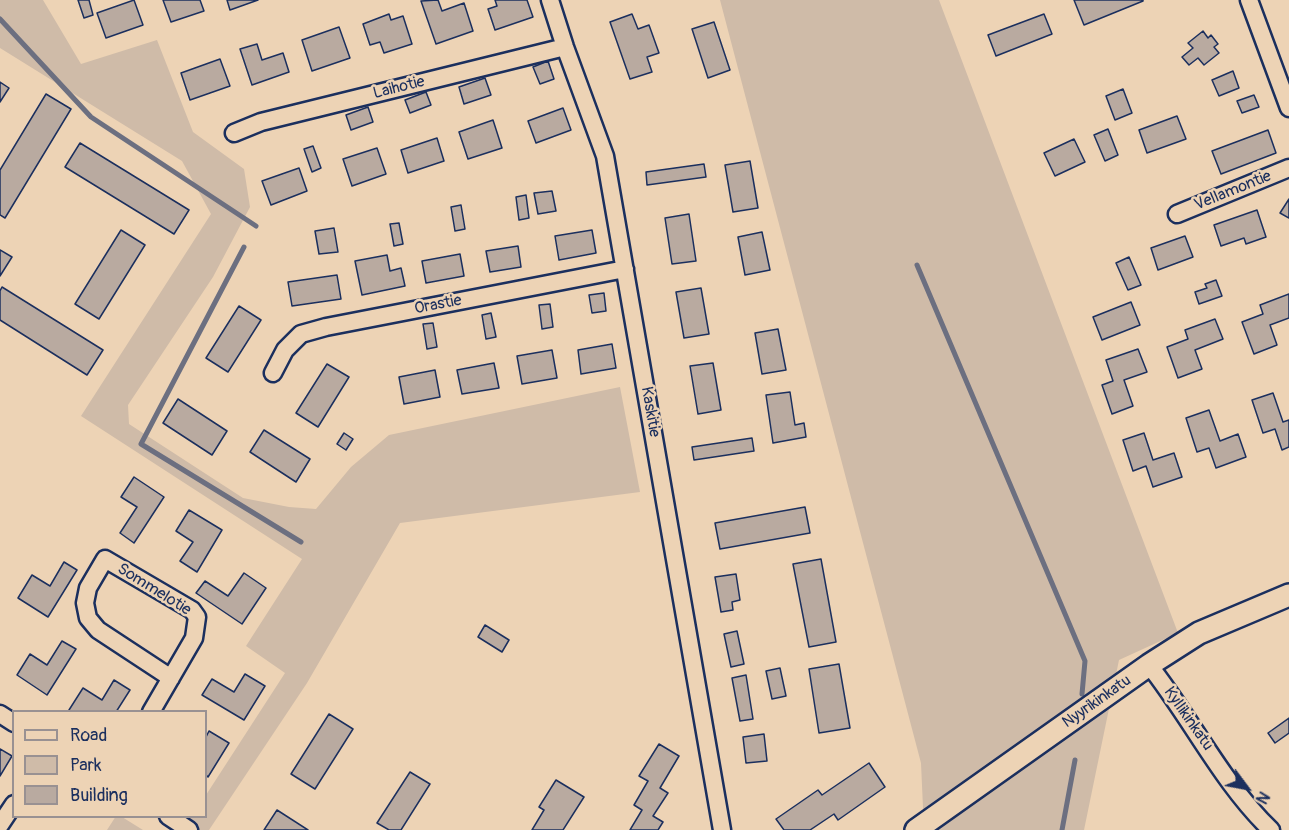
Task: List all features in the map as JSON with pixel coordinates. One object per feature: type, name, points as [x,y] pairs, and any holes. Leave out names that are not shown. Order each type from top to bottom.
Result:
[{"type":"street","name":"Kaskitie","points":[[550,0],[605,156],[722,830]]},
{"type":"street","points":[[1249,0],[1289,108]]},
{"type":"street","name":"Laihotie","points":[[234,133],[261,122],[565,47]]},
{"type":"street","name":"Vellamontie","points":[[1177,214],[1289,168]]},
{"type":"street","name":"Orastie","points":[[273,373],[285,350],[301,334],[326,327],[625,269]]},
{"type":"street","name":"Sommelotie","points":[[152,710],[171,678],[194,638],[196,617],[192,610],[105,559],[88,588],[85,603],[88,618],[98,630],[171,678]]},
{"type":"street","name":"Nyyrikinkatu","points":[[916,830],[1149,665],[1199,633],[1289,595]]},
{"type":"street","name":"Kyllikinkatu","points":[[1149,665],[1256,816],[1271,830]]},
{"type":"street","points":[[0,825],[12,807]]},
{"type":"street","points":[[171,818],[189,830]]},
{"type":"green space","points":[[0,0],[43,0],[81,64],[157,40],[193,132],[244,169],[250,207],[213,277],[128,405],[129,424],[243,498],[289,507],[316,509],[351,467],[389,435],[620,387],[640,492],[400,523],[307,683],[209,830],[194,830],[186,825],[190,818],[207,818],[207,793],[285,673],[246,646],[302,559],[81,416],[211,214],[182,161],[0,48]]},
{"type":"green space","points":[[720,0],[939,0],[1178,633],[1119,660],[1084,830],[924,830],[921,763]]},
{"type":"green space","points":[[115,818],[124,818],[143,830],[107,830]]},
{"type":"building","points":[[78,0],[89,0],[93,15],[84,18]]},
{"type":"building","points":[[134,0],[143,25],[106,38],[97,13]]},
{"type":"building","points":[[163,0],[200,0],[204,11],[171,22]]},
{"type":"building","points":[[227,0],[258,0],[230,10]]},
{"type":"building","points":[[438,0],[442,11],[464,3],[473,31],[436,44],[421,1]]},
{"type":"building","points":[[495,0],[527,0],[533,17],[495,30],[488,9],[497,6]]},
{"type":"building","points":[[1074,0],[1143,0],[1143,1],[1084,25]]},
{"type":"building","points":[[389,14],[391,20],[403,16],[412,44],[384,53],[380,42],[370,45],[363,24]]},
{"type":"building","points":[[632,14],[638,29],[649,25],[659,53],[647,57],[652,72],[630,79],[610,22]]},
{"type":"building","points":[[1044,14],[1052,34],[996,56],[988,35]]},
{"type":"building","points":[[714,22],[730,70],[708,78],[692,29]]},
{"type":"building","points":[[339,27],[350,58],[312,71],[302,40]]},
{"type":"building","points":[[1203,31],[1208,38],[1211,35],[1218,44],[1214,47],[1219,53],[1204,65],[1198,58],[1189,65],[1182,57],[1193,48],[1188,43]]},
{"type":"building","points":[[257,44],[262,60],[283,53],[289,72],[252,85],[240,49]]},
{"type":"building","points":[[220,59],[230,86],[190,100],[181,73]]},
{"type":"building","points":[[548,61],[554,79],[540,84],[533,67]]},
{"type":"building","points":[[1233,71],[1239,88],[1219,96],[1212,80]]},
{"type":"building","points":[[485,78],[491,95],[464,104],[459,87]]},
{"type":"building","points":[[0,82],[9,88],[0,102]]},
{"type":"building","points":[[1123,89],[1132,113],[1115,120],[1106,96]]},
{"type":"building","points":[[426,92],[431,105],[410,113],[405,100]]},
{"type":"building","points":[[46,94],[71,109],[5,218],[0,215],[0,170]]},
{"type":"building","points":[[1254,95],[1259,107],[1242,113],[1237,101]]},
{"type":"building","points":[[368,107],[373,122],[351,130],[346,115]]},
{"type":"building","points":[[563,108],[571,130],[536,143],[528,121]]},
{"type":"building","points":[[1177,116],[1186,139],[1147,153],[1139,130]]},
{"type":"building","points":[[493,120],[502,148],[468,159],[459,132]]},
{"type":"building","points":[[1108,129],[1118,155],[1105,161],[1094,135]]},
{"type":"building","points":[[1268,130],[1276,153],[1221,174],[1212,151]]},
{"type":"building","points":[[437,138],[444,161],[408,173],[401,150]]},
{"type":"building","points":[[1074,139],[1085,162],[1055,176],[1044,153]]},
{"type":"building","points":[[80,143],[189,210],[174,234],[65,167]]},
{"type":"building","points":[[313,146],[321,168],[312,172],[304,149]]},
{"type":"building","points":[[377,148],[386,174],[352,186],[343,159]]},
{"type":"building","points":[[750,161],[758,208],[733,212],[725,165]]},
{"type":"building","points":[[704,164],[706,177],[647,185],[646,172]]},
{"type":"building","points":[[299,168],[307,191],[271,205],[262,181]]},
{"type":"building","points":[[552,191],[556,211],[538,214],[534,193]]},
{"type":"building","points":[[526,195],[529,218],[519,220],[516,197]]},
{"type":"building","points":[[1289,199],[1289,218],[1280,213]]},
{"type":"building","points":[[461,205],[465,229],[455,231],[451,207]]},
{"type":"building","points":[[1257,210],[1266,237],[1246,244],[1244,238],[1221,246],[1214,225]]},
{"type":"building","points":[[689,214],[696,261],[672,264],[665,218]]},
{"type":"building","points":[[399,223],[403,244],[394,246],[390,224]]},
{"type":"building","points":[[334,228],[338,252],[319,254],[315,231]]},
{"type":"building","points":[[121,230],[145,245],[99,319],[75,304]]},
{"type":"building","points":[[592,230],[596,253],[559,260],[555,236]]},
{"type":"building","points":[[762,232],[770,270],[745,275],[738,237]]},
{"type":"building","points":[[1185,236],[1193,257],[1158,270],[1151,248]]},
{"type":"building","points":[[518,246],[521,267],[490,272],[486,251]]},
{"type":"building","points":[[0,250],[12,257],[0,276]]},
{"type":"building","points":[[460,254],[464,276],[426,283],[422,261]]},
{"type":"building","points":[[387,255],[390,271],[401,268],[405,286],[362,295],[355,261]]},
{"type":"building","points":[[1129,257],[1141,285],[1128,290],[1116,263]]},
{"type":"building","points":[[337,275],[341,299],[292,306],[288,282]]},
{"type":"building","points":[[1216,280],[1222,296],[1199,304],[1195,292],[1207,288],[1205,284]]},
{"type":"building","points":[[2,287],[103,350],[87,375],[0,320]]},
{"type":"building","points":[[701,288],[709,334],[684,338],[676,292]]},
{"type":"building","points":[[604,293],[606,311],[592,313],[589,295]]},
{"type":"building","points":[[1289,294],[1289,318],[1270,325],[1277,345],[1254,354],[1242,322],[1263,314],[1260,305]]},
{"type":"building","points":[[1131,302],[1140,325],[1102,340],[1093,317]]},
{"type":"building","points":[[550,304],[553,327],[542,329],[539,305]]},
{"type":"building","points":[[239,306],[261,320],[228,372],[206,358]]},
{"type":"building","points":[[491,313],[496,337],[486,339],[482,315]]},
{"type":"building","points":[[1215,319],[1223,339],[1195,350],[1202,369],[1178,378],[1167,347],[1188,339],[1185,330]]},
{"type":"building","points":[[433,323],[437,347],[427,349],[423,324]]},
{"type":"building","points":[[778,329],[786,370],[762,374],[755,333]]},
{"type":"building","points":[[612,344],[616,368],[581,374],[578,350]]},
{"type":"building","points":[[1138,349],[1147,372],[1124,380],[1133,406],[1112,414],[1102,385],[1113,381],[1106,360]]},
{"type":"building","points":[[552,350],[557,378],[522,384],[517,356]]},
{"type":"building","points":[[494,363],[499,388],[462,394],[457,370]]},
{"type":"building","points":[[713,363],[721,410],[698,414],[690,366]]},
{"type":"building","points":[[327,364],[349,377],[318,427],[296,413]]},
{"type":"building","points":[[435,370],[440,397],[404,404],[399,377]]},
{"type":"building","points":[[790,392],[795,425],[804,423],[806,437],[773,443],[766,395]]},
{"type":"building","points":[[1273,393],[1283,422],[1289,420],[1289,447],[1282,450],[1275,429],[1263,433],[1252,400]]},
{"type":"building","points":[[178,399],[227,431],[212,455],[163,423]]},
{"type":"building","points":[[1209,410],[1220,441],[1238,434],[1246,457],[1216,468],[1209,448],[1197,452],[1186,418]]},
{"type":"building","points":[[264,430],[310,459],[296,482],[250,452]]},
{"type":"building","points":[[344,433],[353,439],[346,450],[337,444]]},
{"type":"building","points":[[1144,433],[1153,460],[1174,453],[1182,477],[1153,487],[1146,466],[1133,471],[1123,440]]},
{"type":"building","points":[[752,438],[754,451],[694,460],[692,447]]},
{"type":"building","points":[[134,477],[164,497],[134,543],[120,533],[137,507],[121,497]]},
{"type":"building","points":[[805,507],[810,533],[720,549],[715,523]]},
{"type":"building","points":[[189,510],[222,530],[197,572],[180,561],[193,542],[176,531]]},
{"type":"building","points":[[821,559],[836,642],[809,647],[793,564]]},
{"type":"building","points":[[64,562],[77,570],[48,617],[18,598],[32,575],[50,586]]},
{"type":"building","points":[[244,573],[266,588],[242,624],[196,593],[205,581],[228,596]]},
{"type":"building","points":[[736,574],[740,600],[732,602],[733,610],[721,612],[715,577]]},
{"type":"building","points":[[485,625],[509,640],[502,652],[478,637]]},
{"type":"building","points":[[737,631],[744,664],[731,667],[724,634]]},
{"type":"building","points":[[62,641],[76,649],[47,695],[17,675],[30,654],[47,665]]},
{"type":"building","points":[[839,664],[850,728],[819,733],[809,669]]},
{"type":"building","points":[[780,668],[786,696],[772,699],[766,671]]},
{"type":"building","points":[[245,674],[265,686],[244,720],[202,695],[212,679],[234,692]]},
{"type":"building","points":[[746,675],[753,719],[740,721],[732,678]]},
{"type":"building","points":[[114,680],[130,690],[117,710],[69,710],[83,688],[102,700]]},
{"type":"building","points":[[329,714],[353,729],[315,789],[291,774]]},
{"type":"building","points":[[1289,718],[1289,733],[1275,743],[1268,733]]},
{"type":"building","points":[[209,731],[229,743],[208,777],[207,776],[207,735]]},
{"type":"building","points":[[764,734],[767,761],[746,763],[743,737]]},
{"type":"building","points":[[659,744],[679,756],[660,788],[668,793],[653,816],[663,822],[658,830],[630,830],[642,810],[634,805],[648,781],[639,776]]},
{"type":"building","points":[[0,749],[12,756],[0,776]]},
{"type":"building","points":[[869,763],[885,787],[838,820],[834,814],[810,830],[784,830],[776,819],[818,790],[822,795]]},
{"type":"building","points":[[410,772],[430,784],[401,830],[389,830],[377,823]]},
{"type":"building","points":[[556,780],[584,797],[563,830],[532,830],[544,810],[539,807]]},
{"type":"building","points":[[277,810],[308,830],[264,830]]},
{"type":"waterway","points":[[0,19],[91,117],[256,226]]},
{"type":"waterway","points":[[244,247],[141,444],[301,542]]},
{"type":"waterway","points":[[917,265],[1085,661],[1082,694]]},
{"type":"waterway","points":[[1062,830],[1075,760]]}]
